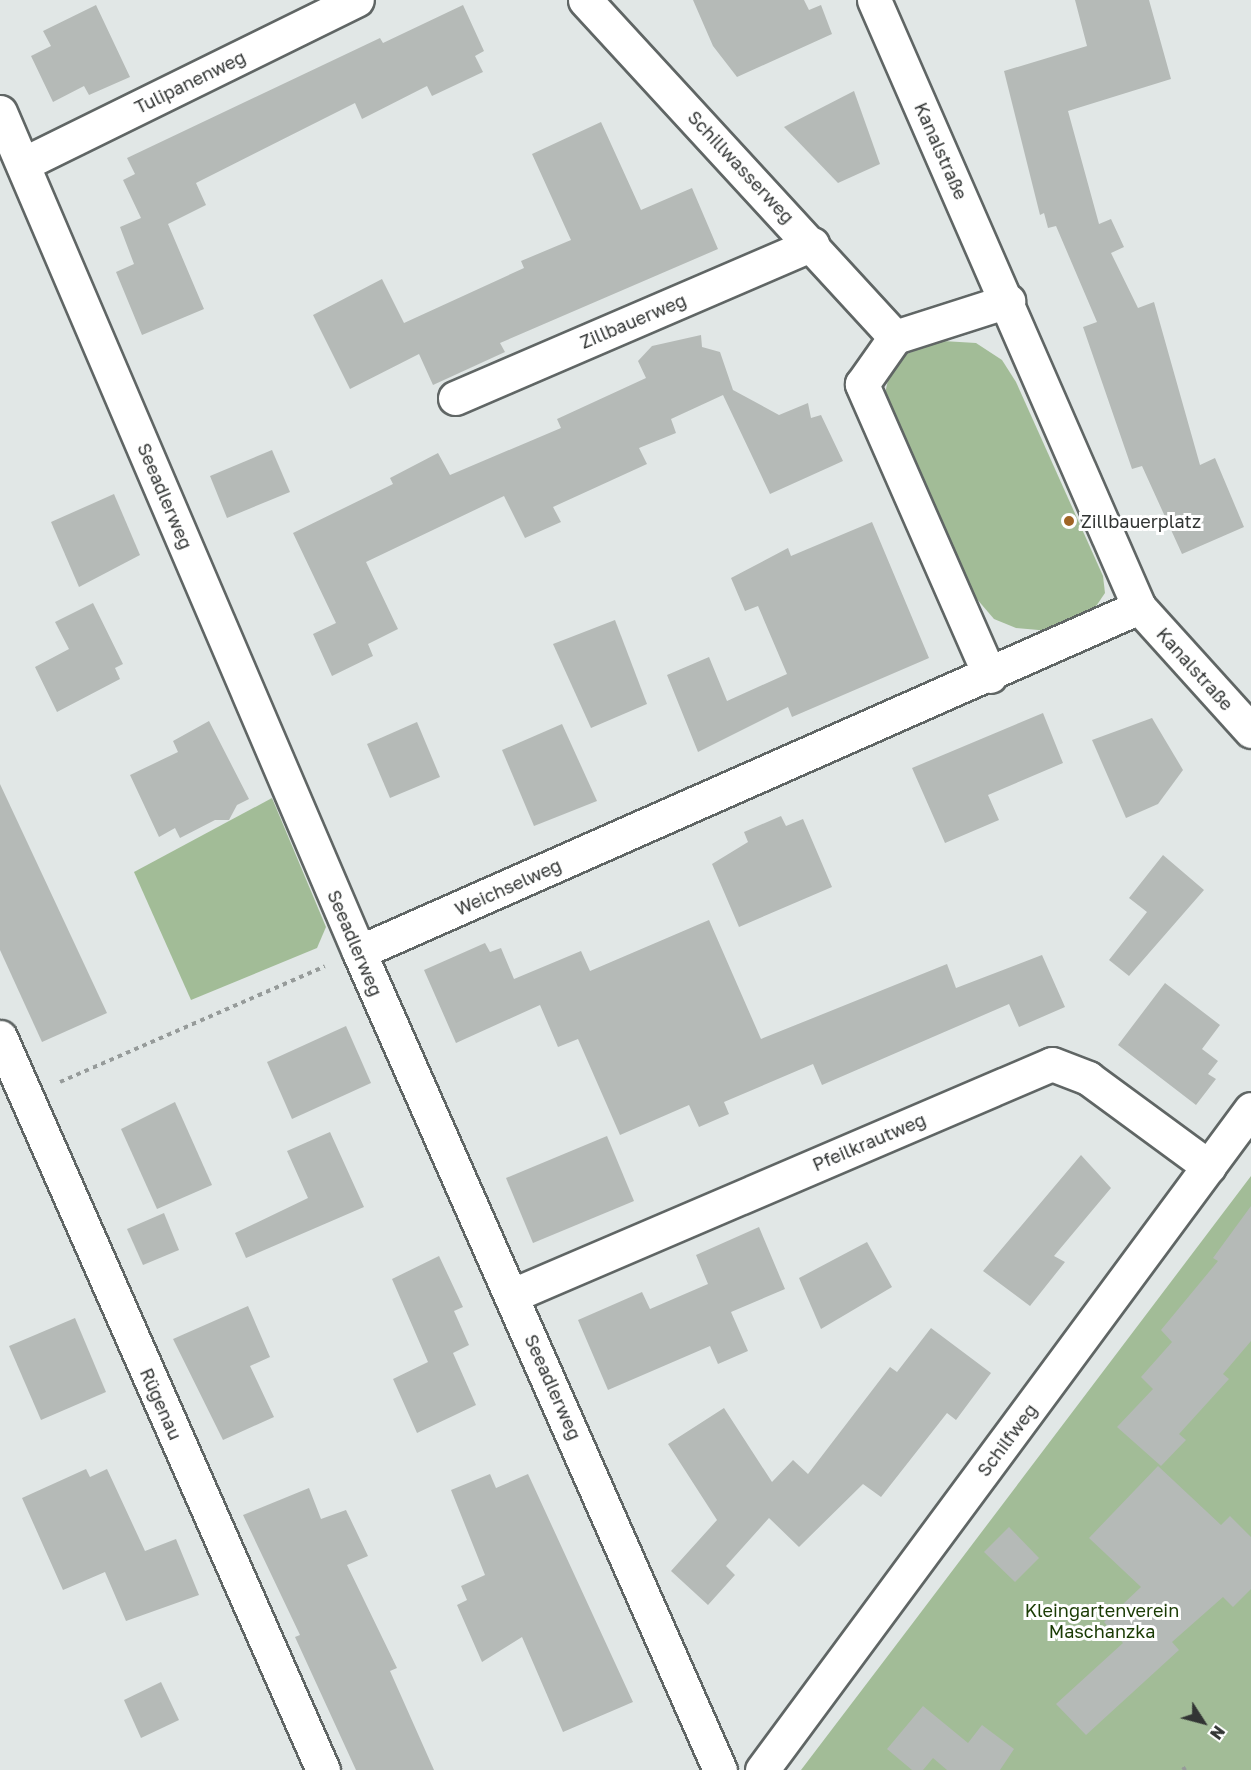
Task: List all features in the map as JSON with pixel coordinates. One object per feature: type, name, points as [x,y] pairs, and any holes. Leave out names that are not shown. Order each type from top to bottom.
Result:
[{"type":"street","name":"Tulipanenweg","points":[[23,164],[357,0]]},
{"type":"street","name":"Schillwasserweg","points":[[585,0],[812,244],[895,337]]},
{"type":"street","name":"Kanalstraße","points":[[874,0],[1008,301]]},
{"type":"street","name":"Seeadlerweg","points":[[0,112],[359,952],[513,1295],[720,1770]]},
{"type":"street","name":"Zillbauerweg","points":[[455,398],[812,244]]},
{"type":"street","points":[[1008,301],[1139,607],[990,676],[862,384],[895,337],[1008,301]]},
{"type":"street","name":"Kanalstraße","points":[[1139,607],[1251,731]]},
{"type":"street","name":"Weichselweg","points":[[359,952],[990,676]]},
{"type":"street","name":"Rügenau","points":[[0,1037],[323,1770]]},
{"type":"street","name":"Pfeilkrautweg","points":[[513,1295],[1052,1064],[1088,1078],[1209,1167]]},
{"type":"street","name":"Schilfweg","points":[[762,1770],[1251,1109]]},
{"type":"path","points":[[26,1097],[359,952]]},
{"type":"green space","points":[[943,341],[976,343],[1002,360],[1016,382],[1103,576],[1105,593],[1090,615],[1050,631],[1016,628],[994,619],[976,598],[884,398],[890,371],[906,354]]},
{"type":"green space","points":[[272,798],[326,927],[317,948],[191,1000],[134,872]]},
{"type":"green space","name":"Kleingartenverein Maschanzka","points":[[1251,1176],[1251,1770],[801,1770],[909,1628]]},
{"type":"building","points":[[693,0],[804,0],[809,10],[821,5],[832,34],[737,77],[713,46]]},
{"type":"building","points":[[1075,0],[1149,0],[1171,79],[1068,111],[1099,224],[1111,219],[1124,247],[1111,253],[1138,308],[1154,302],[1200,465],[1215,458],[1244,527],[1182,554],[1142,466],[1132,469],[1083,327],[1097,322],[1056,226],[1048,228],[1044,213],[1040,215],[1004,71],[1087,46]]},
{"type":"building","points":[[96,5],[130,77],[89,95],[84,86],[53,102],[31,56],[51,46],[43,31]]},
{"type":"building","points":[[463,5],[484,51],[475,56],[483,72],[432,96],[427,86],[362,119],[355,103],[196,183],[206,205],[168,224],[204,309],[142,335],[116,272],[134,264],[120,227],[141,218],[123,180],[135,174],[127,158],[380,38],[383,43]]},
{"type":"building","points":[[854,91],[880,164],[838,183],[784,127]]},
{"type":"building","points":[[601,122],[641,210],[692,188],[718,249],[500,343],[505,352],[433,385],[419,354],[350,389],[313,315],[382,279],[404,323],[524,268],[521,261],[571,240],[532,154]]},
{"type":"building","points":[[701,335],[702,347],[720,352],[733,390],[779,415],[808,403],[811,418],[821,415],[843,461],[770,494],[723,395],[671,419],[676,433],[639,448],[647,464],[553,507],[561,522],[525,538],[504,496],[366,562],[398,629],[368,644],[373,656],[332,676],[313,634],[336,623],[293,533],[393,484],[390,478],[438,453],[450,475],[561,428],[557,419],[646,378],[638,361],[652,346]]},
{"type":"building","points":[[272,450],[290,492],[227,518],[210,476]]},
{"type":"building","points":[[114,494],[140,555],[79,587],[51,522]]},
{"type":"building","points":[[872,522],[929,658],[792,717],[788,707],[698,752],[667,675],[709,657],[727,701],[787,674],[758,606],[745,611],[731,578],[788,548],[791,556]]},
{"type":"building","points":[[93,603],[123,664],[115,668],[120,679],[57,712],[35,667],[69,649],[55,622]]},
{"type":"building","points":[[615,620],[647,704],[591,728],[553,644]]},
{"type":"building","points":[[1043,713],[1063,763],[988,795],[999,820],[945,843],[912,768]]},
{"type":"building","points":[[1152,718],[1183,770],[1158,804],[1126,818],[1092,740]]},
{"type":"building","points":[[209,721],[249,799],[237,805],[229,820],[215,820],[180,838],[175,828],[159,837],[130,775],[178,752],[173,741]]},
{"type":"building","points":[[417,722],[440,777],[390,798],[367,744]]},
{"type":"building","points":[[562,724],[597,801],[534,826],[502,750]]},
{"type":"building","points":[[0,784],[107,1013],[42,1042],[0,950]]},
{"type":"building","points":[[781,816],[786,826],[803,819],[832,887],[739,927],[712,864],[748,842],[744,832]]},
{"type":"building","points":[[1163,855],[1204,890],[1129,976],[1109,960],[1147,912],[1129,898]]},
{"type":"building","points":[[709,920],[761,1039],[947,964],[956,988],[1042,955],[1065,1007],[1019,1027],[1009,1004],[822,1085],[813,1064],[724,1102],[729,1114],[699,1127],[689,1105],[620,1135],[578,1039],[558,1047],[540,1005],[456,1043],[424,970],[485,943],[490,952],[501,948],[514,979],[581,951],[590,971]]},
{"type":"building","points":[[1165,983],[1220,1025],[1202,1049],[1218,1061],[1208,1074],[1216,1079],[1196,1105],[1118,1045]]},
{"type":"building","points":[[346,1026],[371,1083],[292,1119],[267,1062]]},
{"type":"building","points":[[175,1102],[212,1185],[157,1209],[121,1129]]},
{"type":"building","points":[[330,1132],[364,1207],[246,1258],[235,1233],[308,1198],[287,1151]]},
{"type":"building","points":[[607,1136],[634,1201],[533,1243],[506,1178]]},
{"type":"building","points":[[1081,1155],[1111,1188],[1054,1256],[1065,1262],[1030,1306],[983,1271]]},
{"type":"building","points":[[1251,1206],[1251,1341],[1223,1374],[1229,1379],[1179,1434],[1186,1440],[1161,1466],[1117,1427],[1153,1389],[1141,1377],[1172,1342],[1161,1330],[1218,1261],[1213,1258]]},
{"type":"building","points":[[164,1213],[179,1250],[143,1265],[127,1229]]},
{"type":"building","points":[[759,1227],[785,1289],[731,1312],[748,1351],[718,1364],[710,1346],[608,1390],[578,1320],[642,1292],[650,1309],[708,1284],[696,1255]]},
{"type":"building","points":[[867,1242],[892,1287],[821,1329],[799,1278]]},
{"type":"building","points":[[439,1256],[463,1307],[454,1311],[469,1345],[453,1353],[476,1405],[417,1433],[393,1379],[428,1362],[392,1279]]},
{"type":"building","points":[[248,1306],[270,1357],[250,1366],[274,1417],[223,1440],[173,1339]]},
{"type":"building","points":[[75,1318],[106,1392],[41,1420],[9,1346]]},
{"type":"building","points":[[931,1328],[991,1373],[956,1420],[947,1413],[881,1497],[863,1484],[799,1547],[769,1518],[726,1566],[735,1575],[708,1605],[671,1571],[717,1520],[668,1444],[724,1408],[772,1482],[793,1460],[808,1474],[890,1367],[897,1372]]},
{"type":"building","points":[[1158,1466],[1221,1525],[1230,1516],[1251,1537],[1251,1589],[1233,1607],[1223,1597],[1172,1642],[1179,1650],[1086,1735],[1056,1704],[1123,1643],[1104,1622],[1141,1587],[1089,1538]]},
{"type":"building","points":[[86,1469],[90,1477],[107,1469],[145,1551],[176,1539],[199,1595],[126,1621],[105,1572],[63,1590],[22,1498]]},
{"type":"building","points":[[490,1474],[496,1488],[528,1474],[633,1702],[563,1732],[522,1637],[482,1662],[457,1605],[467,1600],[461,1586],[485,1575],[451,1490]]},
{"type":"building","points":[[309,1488],[321,1519],[346,1510],[368,1556],[347,1565],[397,1668],[390,1671],[434,1770],[356,1770],[295,1637],[300,1635],[243,1515]]},
{"type":"building","points":[[1009,1527],[1039,1558],[1015,1582],[984,1552]]},
{"type":"building","points":[[161,1682],[179,1720],[141,1738],[124,1700]]},
{"type":"building","points":[[923,1706],[968,1743],[982,1725],[1014,1749],[1000,1770],[947,1770],[933,1758],[923,1770],[912,1770],[887,1749]]},
{"type":"place","name":"Zillbauerplatz","points":[[1069,521]]}]
